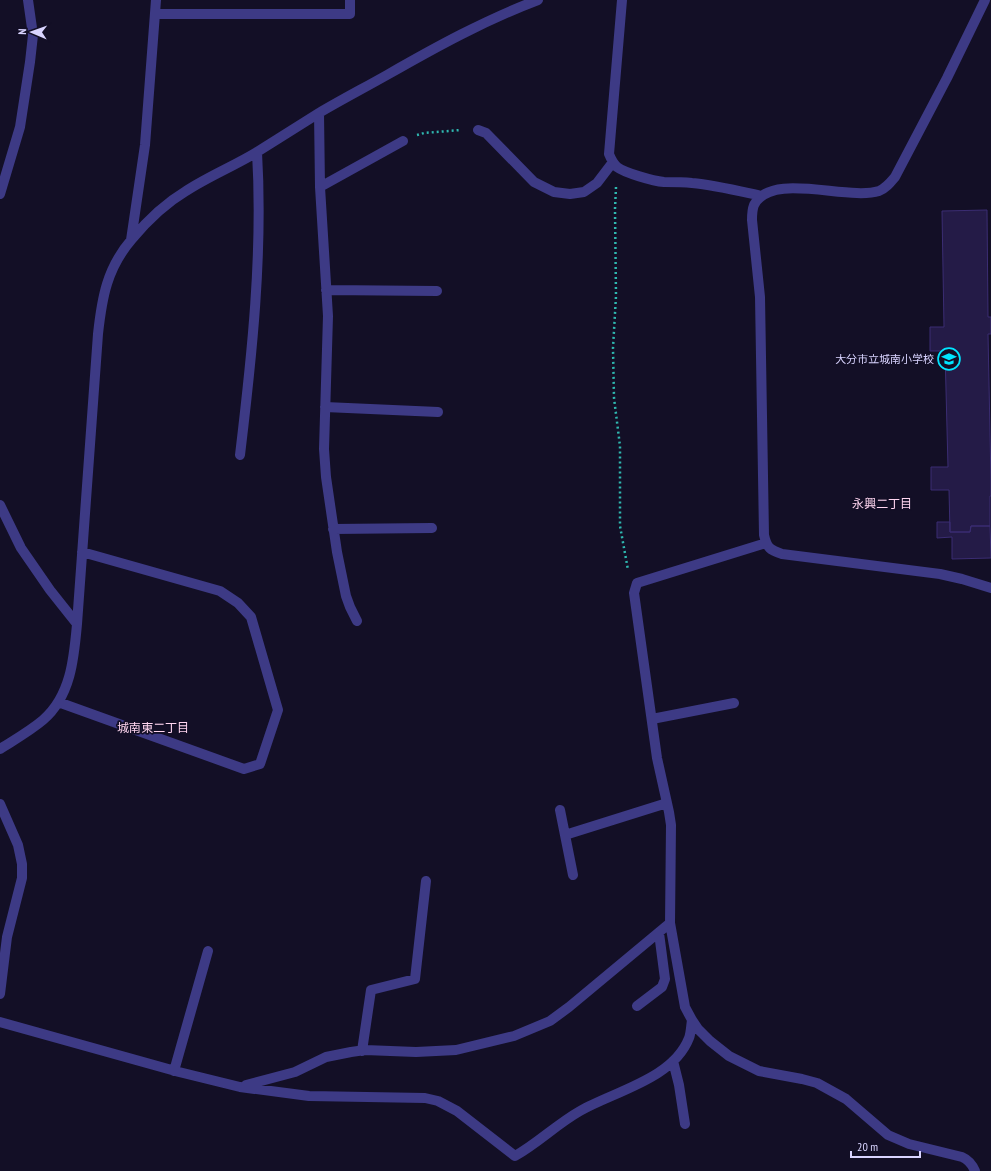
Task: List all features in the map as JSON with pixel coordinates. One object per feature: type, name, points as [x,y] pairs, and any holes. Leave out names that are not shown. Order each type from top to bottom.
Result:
[{"type":"street","points":[[0,194],[20,127],[30,62],[32,35],[28,0]]},
{"type":"street","points":[[131,240],[145,145],[156,0]]},
{"type":"street","points":[[155,14],[350,14],[350,0]]},
{"type":"street","points":[[0,749],[44,719],[58,702],[71,671],[77,624],[98,334],[102,300],[110,276],[119,257],[131,240],[165,206],[185,191],[257,152],[319,113],[432,49],[493,18],[538,0]]},
{"type":"street","points":[[622,0],[609,154],[615,164],[624,170],[663,182],[692,182],[762,196]]},
{"type":"street","points":[[985,0],[947,78],[895,177],[887,187],[879,191],[861,194],[787,187],[774,190],[762,196],[754,204],[752,215],[760,297],[764,535],[766,543],[772,551],[782,554],[940,574],[991,588]]},
{"type":"street","points":[[319,113],[320,188],[328,316],[324,449],[326,477],[333,530],[346,596],[357,621]]},
{"type":"street","points":[[478,130],[486,133],[534,182],[554,192],[570,194],[584,192],[597,183],[615,164]]},
{"type":"street","points":[[320,188],[404,141]]},
{"type":"street","points":[[240,455],[258,279],[257,152]]},
{"type":"street","points":[[326,290],[437,291]]},
{"type":"street","points":[[326,407],[438,412]]},
{"type":"street","points":[[0,505],[21,548],[50,590],[77,624]]},
{"type":"street","points":[[333,530],[432,528]]},
{"type":"street","points":[[766,543],[637,583],[634,593],[657,758],[671,825],[670,923],[685,1007],[698,1029],[729,1056],[759,1071],[817,1083],[846,1099],[888,1135],[909,1144],[962,1156],[968,1159],[975,1171]]},
{"type":"street","points":[[58,702],[244,769],[260,764],[278,710],[251,617],[238,603],[220,591],[82,552]]},
{"type":"street","points":[[652,719],[734,704]]},
{"type":"street","points":[[565,834],[667,803]]},
{"type":"street","points":[[0,804],[18,845],[22,864],[22,878],[7,937],[0,994]]},
{"type":"street","points":[[560,810],[573,875]]},
{"type":"street","points":[[362,1051],[371,990],[415,979],[426,881]]},
{"type":"street","points":[[240,1087],[295,1072],[326,1057],[351,1052],[416,1052],[456,1050],[484,1044],[528,1031],[550,1021],[569,1008],[670,923]]},
{"type":"street","points":[[637,1006],[662,987],[664,979],[658,933]]},
{"type":"street","points":[[174,1071],[208,951]]},
{"type":"street","points":[[0,1022],[174,1071],[240,1087],[309,1096],[425,1098],[438,1101],[457,1111],[515,1156],[579,1112],[645,1081],[668,1066],[685,1047],[689,1037],[692,1020]]},
{"type":"street","points":[[673,1062],[679,1085],[685,1124]]},
{"type":"path","points":[[404,141],[424,133],[468,129],[478,130]]},
{"type":"path","points":[[615,164],[616,296],[613,348],[614,398],[620,446],[620,526],[628,572],[635,589]]},
{"type":"building","points":[[987,210],[988,317],[991,317],[991,334],[988,334],[991,483],[990,526],[971,526],[970,532],[950,532],[949,490],[931,490],[931,467],[948,467],[945,351],[930,351],[930,327],[944,327],[942,211]]},
{"type":"building","points":[[937,522],[950,522],[950,532],[970,532],[971,526],[990,526],[991,558],[952,559],[952,537],[937,538]]},
{"type":"place","name":"大分市立城南小学校","points":[[949,359]]},
{"type":"district","name":"永興二丁目","points":[[882,504]]},
{"type":"district","name":"城南東二丁目","points":[[153,728]]}]
